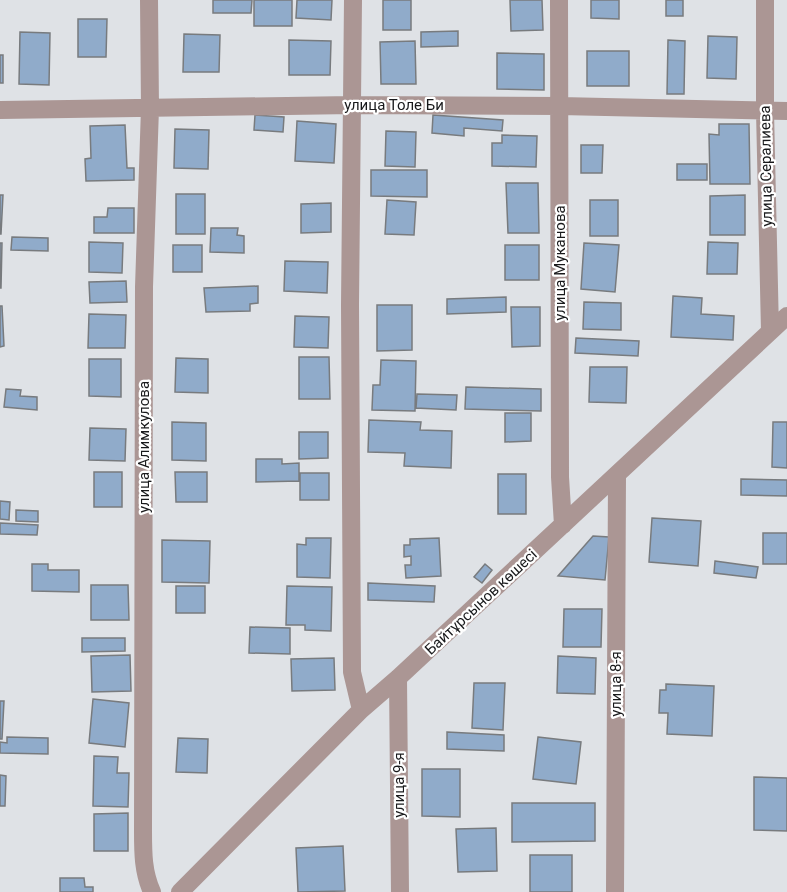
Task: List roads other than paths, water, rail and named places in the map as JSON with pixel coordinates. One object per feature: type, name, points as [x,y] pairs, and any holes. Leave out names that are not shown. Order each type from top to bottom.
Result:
[{"type":"street","name":"улица Алимкулова","points":[[150,0],[150,108],[144,287],[143,842],[145,875],[152,892]]},
{"type":"street","points":[[353,0],[350,304],[351,649],[352,672],[361,710]]},
{"type":"street","name":"улица Муканова","points":[[559,0],[562,525]]},
{"type":"street","name":"улица Сералиева","points":[[765,0],[770,331]]},
{"type":"street","name":"улица Толе Би","points":[[0,110],[353,105],[560,106],[787,111]]},
{"type":"street","name":"Байтұрсынов көшесі","points":[[180,892],[361,710],[617,476],[787,316]]},
{"type":"street","name":"улица 8-я","points":[[615,892],[617,476]]},
{"type":"street","name":"улица 9-я","points":[[398,678],[400,892]]}]
